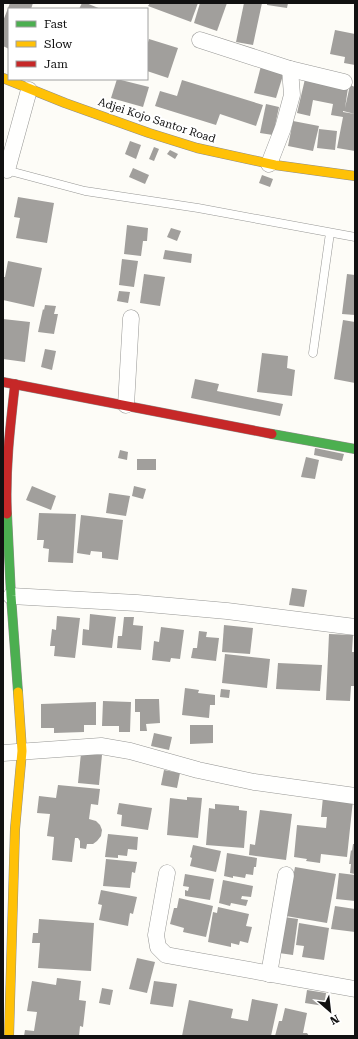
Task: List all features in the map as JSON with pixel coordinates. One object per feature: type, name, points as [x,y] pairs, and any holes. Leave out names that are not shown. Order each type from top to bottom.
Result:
[{"type":"street","points":[[200,40],[290,69],[344,82]]},
{"type":"street","points":[[269,164],[283,128],[292,95],[290,69]]},
{"type":"street","name":"Adjei Kojo Santor Road","points":[[3,78],[28,90],[197,148],[317,173],[355,176]]},
{"type":"street","points":[[5,170],[28,90]]},
{"type":"street","points":[[126,405],[131,318]]},
{"type":"street","points":[[3,382],[126,405],[221,425],[355,449]]},
{"type":"street","points":[[9,1036],[15,829],[22,751],[10,596],[6,488],[8,448],[15,384]]},
{"type":"street","points":[[10,596],[137,603],[227,611],[355,628]]},
{"type":"street","points":[[3,752],[101,746],[130,751],[198,770],[254,782],[355,796]]},
{"type":"street","points":[[167,873],[156,935],[158,947],[166,954],[355,989]]},
{"type":"street","points":[[269,974],[286,875]]},
{"type":"lane","points":[[5,170],[85,191],[198,208],[355,237]]},
{"type":"lane","points":[[313,353],[330,233]]},
{"type":"building","points":[[10,3],[33,3],[31,8],[8,8]]},
{"type":"building","points":[[82,3],[86,3],[98,8],[80,8]]},
{"type":"building","points":[[150,3],[198,3],[191,22],[148,6]]},
{"type":"building","points":[[200,3],[227,3],[217,31],[194,23]]},
{"type":"building","points":[[244,3],[262,3],[253,45],[236,42]]},
{"type":"building","points":[[267,3],[288,3],[287,8],[267,5]]},
{"type":"building","points":[[8,8],[8,48],[3,46],[3,21]]},
{"type":"building","points":[[335,30],[355,34],[355,65],[344,63],[345,57],[330,54]]},
{"type":"building","points":[[149,39],[178,48],[168,78],[148,71]]},
{"type":"building","points":[[261,66],[284,72],[276,98],[254,93]]},
{"type":"building","points":[[305,79],[348,88],[345,108],[350,85],[355,87],[355,114],[355,151],[337,148],[343,117],[331,115],[333,104],[313,100],[310,116],[297,113]]},
{"type":"building","points":[[117,80],[149,87],[143,107],[111,98]]},
{"type":"building","points":[[182,80],[263,105],[256,126],[220,114],[216,125],[155,106],[160,91],[177,96]]},
{"type":"building","points":[[266,104],[279,107],[273,135],[260,133]]},
{"type":"building","points":[[293,121],[319,126],[313,151],[288,146]]},
{"type":"building","points":[[319,129],[337,131],[335,150],[317,148]]},
{"type":"building","points":[[130,141],[141,145],[136,159],[125,154]]},
{"type":"building","points":[[154,147],[159,149],[154,161],[149,159]]},
{"type":"building","points":[[170,150],[178,154],[175,159],[167,154]]},
{"type":"building","points":[[133,168],[149,175],[145,184],[129,177]]},
{"type":"building","points":[[262,175],[273,179],[270,187],[259,183]]},
{"type":"building","points":[[18,197],[54,203],[47,243],[16,238],[20,218],[14,217]]},
{"type":"building","points":[[127,225],[148,228],[147,241],[143,241],[141,256],[124,254]]},
{"type":"building","points":[[171,228],[181,231],[177,241],[167,237]]},
{"type":"building","points":[[165,250],[192,254],[191,263],[163,259]]},
{"type":"building","points":[[122,259],[138,261],[134,287],[119,285]]},
{"type":"building","points":[[8,261],[42,268],[34,307],[3,300],[3,277],[5,277]]},
{"type":"building","points":[[144,274],[165,277],[160,306],[140,303]]},
{"type":"building","points":[[347,274],[355,275],[355,315],[342,314]]},
{"type":"building","points":[[119,291],[130,292],[128,303],[117,301]]},
{"type":"building","points":[[45,305],[56,306],[54,314],[58,314],[54,334],[38,332]]},
{"type":"building","points":[[3,319],[30,322],[25,362],[3,359]]},
{"type":"building","points":[[343,320],[355,322],[355,383],[334,379]]},
{"type":"building","points":[[45,349],[56,351],[52,370],[41,367]]},
{"type":"building","points":[[262,353],[288,356],[287,368],[295,370],[292,396],[257,392]]},
{"type":"building","points":[[195,379],[219,384],[217,391],[283,404],[280,416],[191,398]]},
{"type":"building","points":[[315,448],[344,454],[342,461],[314,455]]},
{"type":"building","points":[[120,450],[128,452],[127,460],[118,458]]},
{"type":"building","points":[[306,457],[319,460],[315,479],[301,477]]},
{"type":"building","points":[[137,459],[156,459],[156,470],[137,470]]},
{"type":"building","points":[[32,486],[56,496],[51,510],[26,500]]},
{"type":"building","points":[[134,486],[146,489],[143,499],[132,496]]},
{"type":"building","points":[[109,493],[130,496],[126,516],[106,513]]},
{"type":"building","points":[[39,513],[76,514],[73,563],[48,562],[49,549],[43,548],[44,540],[37,540]]},
{"type":"building","points":[[81,515],[123,520],[118,560],[102,558],[102,552],[91,551],[90,555],[77,553]]},
{"type":"building","points":[[292,588],[307,590],[304,607],[289,605]]},
{"type":"building","points":[[90,614],[116,617],[112,648],[82,645],[83,629],[89,630]]},
{"type":"building","points":[[57,616],[80,618],[75,658],[54,656],[55,646],[50,646],[52,629],[56,630]]},
{"type":"building","points":[[124,617],[134,617],[133,625],[143,626],[141,650],[117,648],[118,636],[122,636]]},
{"type":"building","points":[[224,625],[253,628],[250,654],[222,652]]},
{"type":"building","points":[[161,627],[184,630],[180,659],[171,658],[170,662],[152,660],[154,641],[159,642]]},
{"type":"building","points":[[199,631],[207,632],[206,637],[219,638],[216,661],[191,658],[193,648],[197,648]]},
{"type":"building","points":[[329,634],[353,635],[352,652],[355,652],[355,686],[351,686],[350,701],[326,700]]},
{"type":"building","points":[[225,654],[270,659],[267,688],[222,683]]},
{"type":"building","points":[[278,663],[322,665],[320,691],[276,689]]},
{"type":"building","points":[[185,688],[199,690],[198,693],[215,695],[215,705],[210,705],[209,718],[182,715]]},
{"type":"building","points":[[221,689],[230,690],[229,698],[220,697]]},
{"type":"building","points":[[135,699],[159,699],[160,723],[146,724],[147,731],[140,731],[140,712],[135,712]]},
{"type":"building","points":[[103,701],[131,702],[130,732],[119,732],[119,726],[102,726]]},
{"type":"building","points":[[96,702],[96,725],[84,725],[84,732],[54,733],[54,728],[41,728],[41,704]]},
{"type":"building","points":[[190,725],[213,725],[213,743],[190,744]]},
{"type":"building","points":[[154,733],[172,737],[169,750],[151,746]]},
{"type":"building","points":[[81,753],[102,755],[99,785],[78,783]]},
{"type":"building","points":[[164,770],[180,773],[177,788],[161,785]]},
{"type":"building","points":[[58,785],[100,789],[98,805],[91,804],[89,819],[96,821],[100,825],[102,830],[101,836],[93,844],[87,844],[86,849],[80,848],[80,841],[78,838],[75,838],[72,862],[52,860],[54,837],[47,836],[50,814],[37,813],[39,796],[56,798]]},
{"type":"building","points":[[187,797],[202,798],[198,838],[167,835],[170,798],[187,800]]},
{"type":"building","points":[[323,797],[353,800],[347,857],[321,854],[320,863],[294,857],[297,825],[326,828],[327,817],[321,817]]},
{"type":"building","points":[[119,803],[152,808],[148,830],[121,826],[122,815],[117,814]]},
{"type":"building","points":[[215,804],[239,806],[239,810],[247,811],[244,848],[206,845],[209,808],[215,809]]},
{"type":"building","points":[[260,810],[292,814],[286,860],[249,855],[250,844],[255,845]]},
{"type":"building","points":[[108,834],[138,837],[137,850],[128,849],[127,856],[118,855],[118,858],[105,857]]},
{"type":"building","points":[[353,844],[355,844],[355,874],[350,873],[351,864],[349,864]]},
{"type":"building","points":[[193,845],[221,851],[216,872],[190,866],[192,858],[190,857]]},
{"type":"building","points":[[227,853],[257,858],[253,875],[246,874],[245,878],[224,876]]},
{"type":"building","points":[[106,859],[137,862],[135,873],[132,872],[130,888],[103,886]]},
{"type":"building","points":[[295,867],[336,874],[327,923],[286,916]]},
{"type":"building","points":[[339,873],[355,875],[355,901],[336,899]]},
{"type":"building","points":[[185,874],[214,879],[210,900],[185,896],[185,890],[188,891],[189,887],[183,886]]},
{"type":"building","points":[[223,880],[253,886],[251,897],[242,896],[241,899],[248,900],[246,906],[231,903],[230,906],[219,903]]},
{"type":"building","points":[[101,890],[137,897],[133,914],[130,913],[128,926],[99,920],[102,905],[98,904]]},
{"type":"building","points":[[179,898],[213,906],[206,937],[183,932],[184,928],[170,924],[174,908],[177,908]]},
{"type":"building","points":[[335,906],[355,909],[355,932],[331,929]]},
{"type":"building","points":[[218,907],[249,914],[246,926],[252,927],[248,943],[240,941],[239,945],[231,943],[231,947],[208,942],[213,912],[217,913]]},
{"type":"building","points":[[284,917],[298,919],[293,955],[279,953]]},
{"type":"building","points":[[39,919],[94,923],[91,971],[38,968],[40,943],[32,943],[33,933],[38,933]]},
{"type":"building","points":[[299,923],[329,928],[324,960],[302,957],[304,946],[296,945]]},
{"type":"building","points":[[137,958],[155,962],[147,993],[129,989]]},
{"type":"building","points":[[57,978],[81,981],[79,1000],[86,1001],[83,1027],[80,1026],[79,1036],[24,1036],[25,1030],[34,1031],[37,1012],[27,1011],[32,981],[56,985]]},
{"type":"building","points":[[154,981],[177,984],[173,1007],[150,1004]]},
{"type":"building","points":[[102,988],[113,990],[110,1005],[99,1003]]},
{"type":"building","points":[[307,990],[326,993],[324,1006],[305,1003]]},
{"type":"building","points":[[252,999],[278,1004],[271,1036],[182,1036],[189,1000],[233,1009],[231,1018],[248,1021]]},
{"type":"building","points":[[285,1008],[307,1013],[303,1033],[307,1033],[309,1036],[275,1036],[279,1021],[282,1021]]},
{"type":"traffic: fast","points":[[272,434],[355,449]]},
{"type":"traffic: fast","points":[[7,514],[18,692]]},
{"type":"traffic: slow","points":[[3,78],[65,103],[149,133],[197,148],[275,165],[355,176]]},
{"type":"traffic: slow","points":[[9,1036],[15,829],[22,751],[18,692]]},
{"type":"traffic: jam","points":[[3,382],[272,434]]},
{"type":"traffic: jam","points":[[7,514],[7,465],[15,384]]}]
